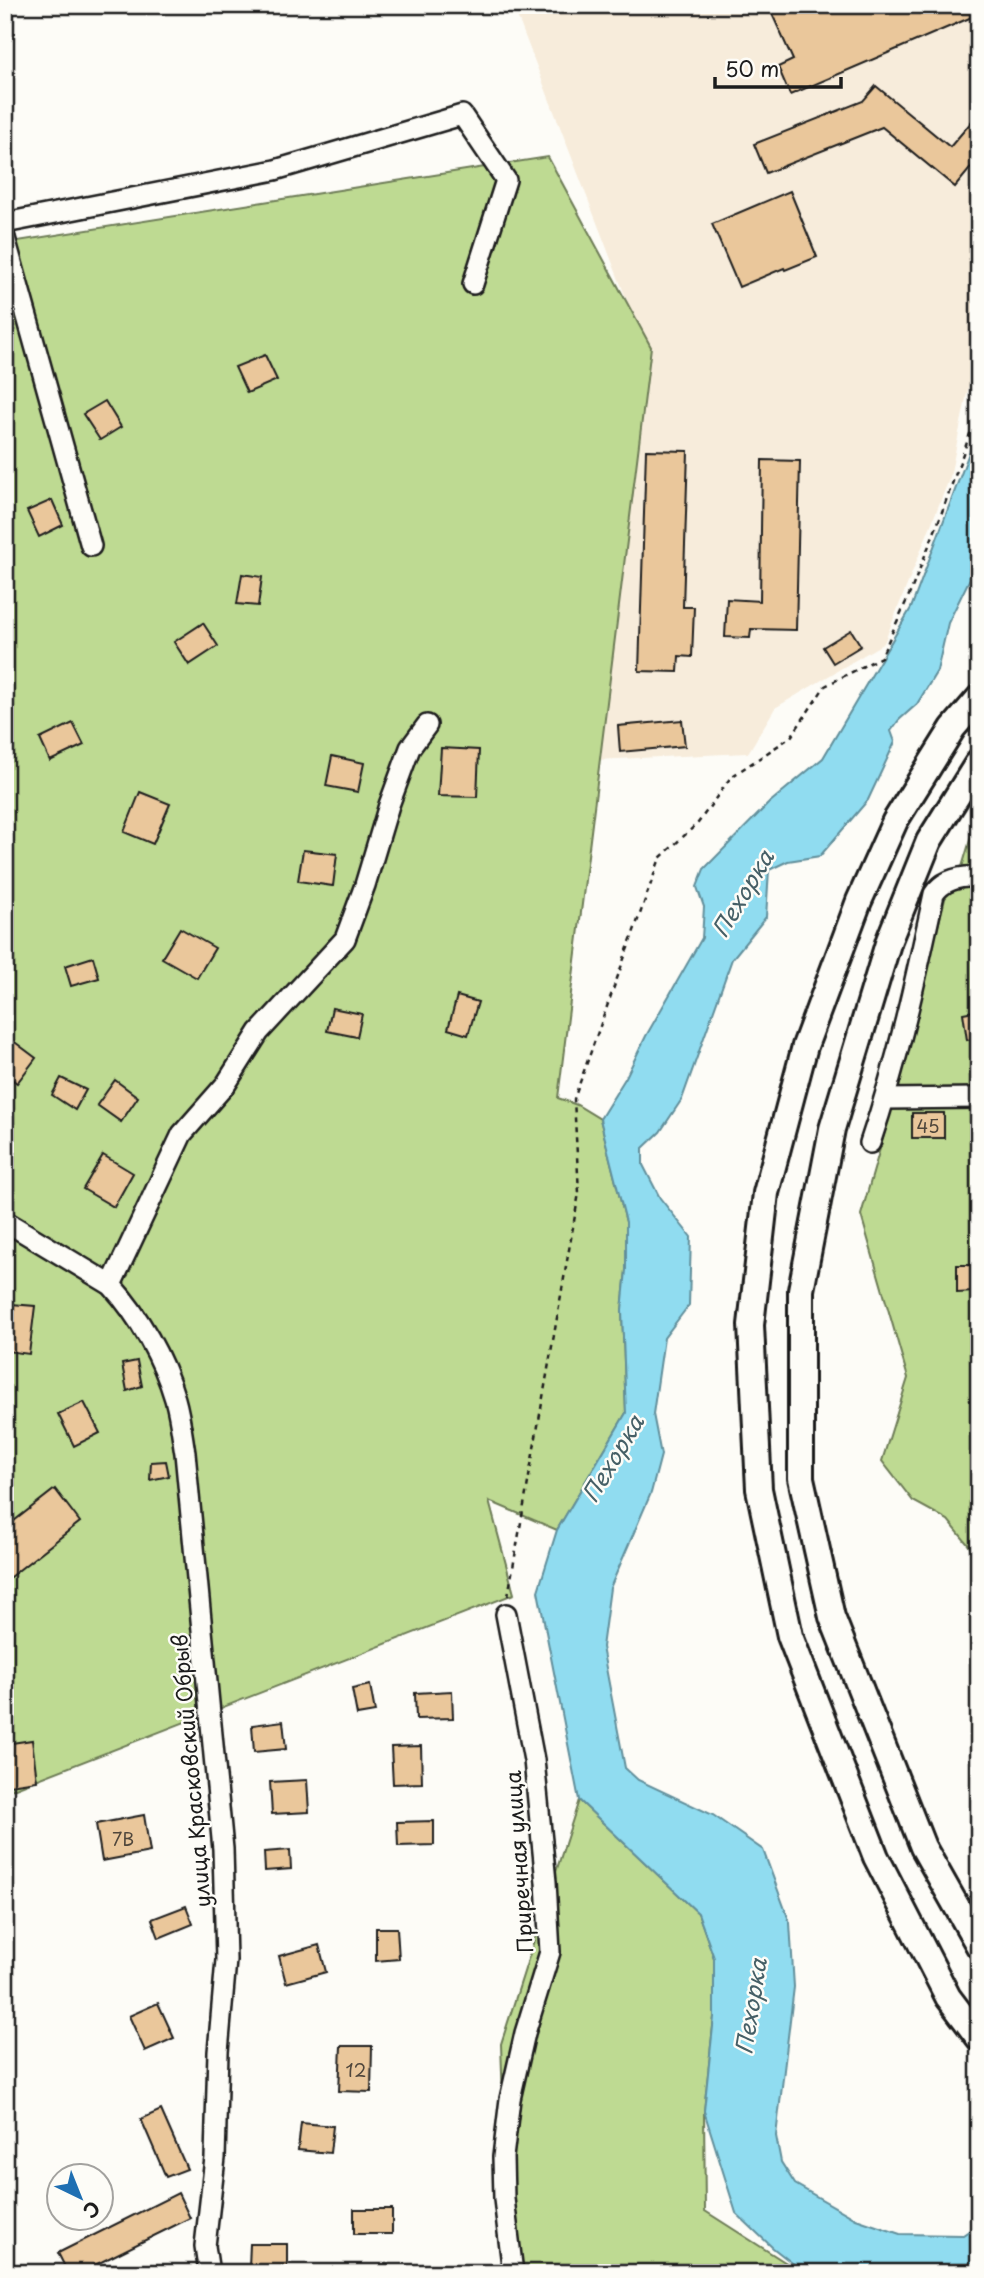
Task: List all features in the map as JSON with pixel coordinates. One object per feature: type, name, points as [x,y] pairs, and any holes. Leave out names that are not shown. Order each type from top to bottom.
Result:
[{"type":"main road","points":[[979,698],[953,728],[895,821],[859,901],[809,1034],[765,1193],[751,1325],[759,1489],[790,1636],[876,1857],[948,1997],[979,2038]]},
{"type":"main road","points":[[979,761],[929,841],[889,940],[832,1129],[801,1290],[801,1478],[832,1617],[923,1847],[979,1946]]},
{"type":"street","points":[[5,223],[275,170],[462,115],[506,180],[473,284]]},
{"type":"street","points":[[5,238],[91,546]]},
{"type":"street","points":[[111,1285],[182,1134],[226,1084],[259,1032],[345,939],[365,885],[388,805],[410,748],[427,725]]},
{"type":"street","points":[[870,1143],[885,1099],[908,1011],[934,894],[939,887],[961,876],[979,877]]},
{"type":"street","points":[[885,1099],[979,1098]]},
{"type":"street","name":"улица Красковский Обрыв","points":[[5,1221],[111,1285],[151,1342],[175,1399],[187,1474],[223,1849],[226,1960],[218,2052],[215,2158],[205,2246],[209,2273]]},
{"type":"street","name":"Приречная улица","points":[[506,1614],[534,1760],[550,1952],[525,2033],[510,2099],[503,2157],[513,2273]]},
{"type":"path","points":[[506,1614],[512,1567],[579,1193],[574,1099],[660,858],[698,823],[731,777],[791,737],[825,686],[881,657],[933,535],[979,409]]},
{"type":"shaded area","points":[[513,5],[979,5],[979,335],[950,477],[884,643],[775,708],[748,753],[595,760],[648,355]]},
{"type":"green space","points":[[548,157],[651,347],[558,1098],[577,1105],[600,1119],[626,1222],[626,1270],[622,1311],[626,1413],[557,1530],[489,1501],[514,1594],[5,1792],[5,243]]},
{"type":"green space","points":[[979,810],[979,1558],[948,1520],[913,1501],[882,1461],[908,1378],[861,1215],[946,895],[962,867]]},
{"type":"green space","points":[[579,1800],[698,1913],[714,1958],[714,2017],[704,2111],[705,2211],[802,2273],[509,2273],[501,2044]]},
{"type":"water","name":"Пехорка","points":[[979,426],[979,560],[948,623],[937,671],[917,704],[891,731],[895,742],[868,800],[820,856],[788,861],[769,870],[766,917],[732,959],[682,1099],[660,1132],[643,1148],[643,1165],[660,1198],[691,1237],[689,1305],[664,1338],[653,1414],[661,1455],[651,1493],[610,1588],[602,1647],[625,1768],[638,1780],[713,1815],[763,1850],[790,1923],[794,1987],[776,2136],[781,2162],[795,2184],[856,2219],[900,2234],[963,2235],[979,2224],[979,2273],[805,2273],[773,2248],[736,2213],[704,2111],[714,2017],[714,1958],[698,1913],[579,1800],[538,1591],[557,1530],[626,1413],[622,1311],[626,1270],[626,1222],[600,1119],[702,938],[704,907],[697,887],[704,869],[769,803],[823,758],[911,608]]},
{"type":"building","points":[[768,5],[979,5],[979,14],[790,95],[778,67],[793,60]]},
{"type":"building","points":[[876,86],[950,147],[979,113],[979,158],[955,187],[882,127],[766,173],[754,144],[863,101]]},
{"type":"building","points":[[790,191],[817,257],[739,287],[712,224]]},
{"type":"building","points":[[265,355],[277,380],[247,393],[235,367]]},
{"type":"building","points":[[105,401],[121,427],[100,440],[83,414]]},
{"type":"building","points":[[646,450],[688,451],[683,607],[694,607],[692,657],[679,656],[678,672],[639,671]]},
{"type":"building","points":[[762,460],[800,461],[796,630],[751,629],[750,638],[725,637],[727,599],[760,601]]},
{"type":"building","points":[[52,500],[63,525],[39,537],[27,511]]},
{"type":"building","points":[[242,574],[262,577],[258,606],[237,604]]},
{"type":"building","points":[[203,623],[218,646],[189,665],[174,642]]},
{"type":"building","points":[[851,630],[861,646],[833,663],[823,647]]},
{"type":"building","points":[[682,720],[685,746],[620,752],[618,726]]},
{"type":"building","points":[[73,723],[84,745],[50,761],[40,739]]},
{"type":"building","points":[[441,748],[479,750],[477,797],[438,796]]},
{"type":"building","points":[[332,756],[364,763],[358,792],[326,786]]},
{"type":"building","points":[[140,792],[170,804],[153,844],[124,832]]},
{"type":"building","points":[[303,850],[337,854],[333,886],[298,881]]},
{"type":"building","points":[[180,928],[215,948],[197,978],[162,958]]},
{"type":"building","points":[[93,957],[99,978],[71,986],[65,966]]},
{"type":"building","points":[[457,996],[478,1002],[468,1035],[448,1029]]},
{"type":"building","points":[[332,1008],[362,1014],[357,1037],[327,1031]]},
{"type":"building","points":[[979,1010],[979,1038],[967,1040],[963,1013]]},
{"type":"building","points":[[12,1040],[36,1058],[17,1083],[5,1074],[5,1049]]},
{"type":"building","points":[[61,1078],[86,1090],[75,1110],[52,1095]]},
{"type":"building","points":[[115,1080],[138,1097],[121,1122],[97,1105]]},
{"type":"building","points":[[912,1113],[944,1113],[944,1138],[912,1138]]},
{"type":"building","points":[[103,1155],[133,1173],[114,1207],[83,1189]]},
{"type":"building","points":[[957,1265],[973,1265],[974,1292],[957,1293]]},
{"type":"building","points":[[11,1304],[35,1306],[29,1354],[6,1351]]},
{"type":"building","points":[[137,1361],[142,1386],[127,1391],[122,1364]]},
{"type":"building","points":[[84,1402],[100,1433],[74,1446],[58,1414]]},
{"type":"building","points":[[166,1461],[169,1476],[150,1480],[151,1462]]},
{"type":"building","points":[[55,1489],[80,1522],[5,1581],[5,1528]]},
{"type":"building","points":[[370,1685],[375,1712],[357,1715],[352,1689]]},
{"type":"building","points":[[452,1691],[453,1718],[416,1719],[415,1693]]},
{"type":"building","points":[[283,1721],[286,1749],[254,1752],[252,1725]]},
{"type":"building","points":[[32,1740],[37,1781],[9,1785],[5,1744]]},
{"type":"building","points":[[421,1746],[422,1783],[393,1784],[391,1747]]},
{"type":"building","points":[[307,1780],[309,1812],[272,1814],[270,1782]]},
{"type":"building","points":[[144,1815],[150,1852],[102,1861],[96,1824]]},
{"type":"building","points":[[434,1821],[434,1845],[398,1846],[397,1822]]},
{"type":"building","points":[[290,1850],[291,1869],[265,1871],[264,1852]]},
{"type":"building","points":[[186,1906],[193,1924],[159,1938],[152,1919]]},
{"type":"building","points":[[376,1928],[397,1928],[399,1959],[376,1961]]},
{"type":"building","points":[[319,1945],[326,1972],[286,1983],[279,1956]]},
{"type":"building","points":[[158,2003],[174,2038],[145,2051],[129,2016]]},
{"type":"building","points":[[341,2046],[372,2046],[371,2092],[339,2091]]},
{"type":"building","points":[[161,2110],[187,2169],[166,2177],[141,2119]]},
{"type":"building","points":[[301,2123],[333,2126],[330,2153],[298,2150]]},
{"type":"building","points":[[178,2193],[190,2218],[79,2273],[68,2273],[58,2253],[100,2232],[116,2232],[116,2224]]},
{"type":"building","points":[[354,2209],[392,2209],[392,2234],[354,2234]]},
{"type":"building","points":[[250,2244],[287,2244],[287,2267],[249,2267]]}]
